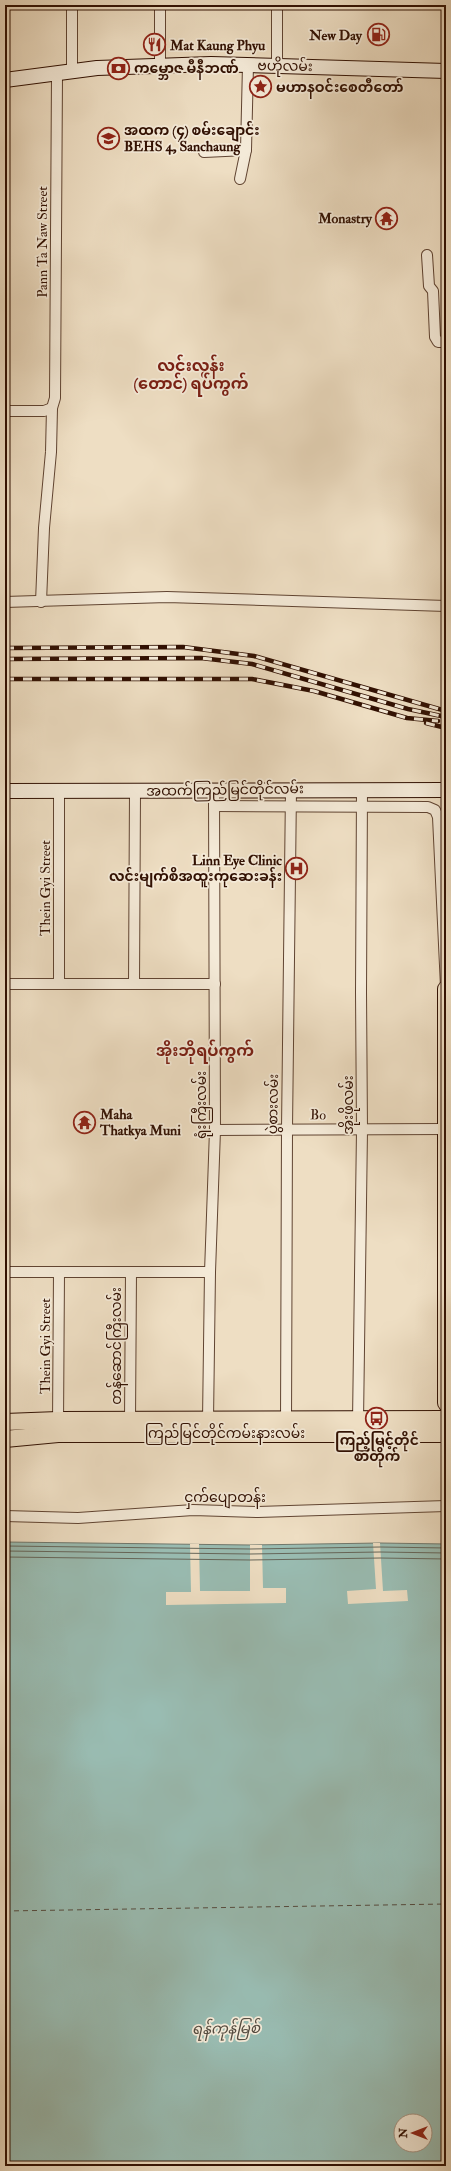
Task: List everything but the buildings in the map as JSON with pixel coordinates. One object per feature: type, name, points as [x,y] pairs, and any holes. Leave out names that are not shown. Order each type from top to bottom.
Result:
[{"type":"main road","name":"ဗဟိုလမ်း","points":[[5,80],[57,75],[72,71],[97,68],[160,67],[211,64],[446,71]]},
{"type":"main road","name":"အထက်ကြည်မြင်တိုင်လမ်း","points":[[5,791],[214,791],[291,789],[446,790]]},
{"type":"main road","points":[[5,1422],[58,1427],[130,1420],[208,1420],[286,1427],[358,1421],[441,1419],[441,1414],[446,1406],[446,988]]},
{"type":"main road","name":"ကြည်မြင်တိုင်ကမ်းနားလမ်း","points":[[5,1439],[58,1427],[286,1427],[446,1434],[441,1419]]},
{"type":"street","points":[[72,5],[72,71]]},
{"type":"street","points":[[160,5],[160,67]]},
{"type":"street","points":[[277,5],[277,65]]},
{"type":"street","points":[[240,179],[246,150],[248,65]]},
{"type":"street","name":"Pann Ta Naw Street","points":[[41,602],[44,528],[51,452],[52,408],[55,398],[57,75]]},
{"type":"street","points":[[204,152],[246,150]]},
{"type":"street","points":[[427,255],[429,286],[433,290],[435,337],[438,342],[446,342]]},
{"type":"street","points":[[5,411],[44,411],[52,408]]},
{"type":"street","points":[[5,602],[168,597],[446,606]]},
{"type":"street","name":"ပွဲစားလမ်း","points":[[286,1427],[286,1129],[291,789]]},
{"type":"street","name":"အိုးဖိုလမ်း","points":[[358,1421],[362,1130],[362,790]]},
{"type":"street","points":[[134,791],[134,984]]},
{"type":"street","name":"ရုံးကြီးလမ်း","points":[[208,1420],[210,1272],[215,1130],[214,791]]},
{"type":"street","name":"Thein Gyi Street","points":[[59,792],[59,984]]},
{"type":"street","points":[[214,806],[428,807],[435,810],[437,813],[446,988]]},
{"type":"street","points":[[5,984],[215,984]]},
{"type":"street","name":"Bo","points":[[215,1130],[445,1129]]},
{"type":"street","points":[[5,1272],[210,1272]]},
{"type":"street","name":"Thein Gyi Street","points":[[58,1427],[59,1272]]},
{"type":"street","name":"တန်ဆောင်ကြီးလမ်း","points":[[130,1420],[131,1272]]},
{"type":"street","name":"ငှက်ပျောတန်း","points":[[5,1516],[78,1518],[193,1510],[258,1512],[446,1506]]},
{"type":"water","name":"ရန်ကုန်မြစ်","points":[[5,1542],[250,1545],[380,1543],[446,1544],[446,2166],[5,2166]]},
{"type":"pier","points":[[373,1543],[380,1543],[383,1591],[407,1590],[408,1601],[348,1604],[347,1591],[376,1589]]},
{"type":"pier","points":[[190,1544],[199,1544],[200,1591],[250,1591],[250,1545],[262,1545],[263,1588],[286,1588],[286,1603],[166,1605],[166,1592],[191,1592]]},
{"type":"ferry route","points":[[5,1911],[446,1904]]},
{"type":"railway","points":[[5,648],[183,647],[254,656],[446,711]]},
{"type":"railway","points":[[5,659],[201,658],[252,664],[408,709],[446,717]]},
{"type":"railway","points":[[5,679],[252,679],[314,691],[407,718],[438,721]]},
{"type":"railway","points":[[426,723],[446,728]]},
{"type":"place","name":"New Day","points":[[378,35]]},
{"type":"place","name":"Mat Kaung Phyu","points":[[155,45]]},
{"type":"place","name":"ကမ္ဘောဇ မီနီဘဏ်","points":[[119,68]]},
{"type":"place","name":"မဟာနဝင်းစေတီတော်","points":[[261,87]]},
{"type":"place","name":"အထက (၄) စမ်းချောင်း BEHS 4, Sanchaung","points":[[108,138]]},
{"type":"place","name":"Monastry","points":[[387,218]]},
{"type":"place","name":"Linn Eye Clinic လင်းမျက်စိအထူးကုဆေးခန်း","points":[[297,868]]},
{"type":"place","name":"Maha Thatkya Muni","points":[[85,1122]]},
{"type":"place","name":"ကြည့်မြင့်တိုင် စာတိုက်","points":[[377,1418]]},
{"type":"district","name":"လင်းလွန်း (တောင်) ရပ်ကွက်","points":[[191,375]]},
{"type":"district","name":"အိုးဘိုရပ်ကွက်","points":[[205,1051]]}]
